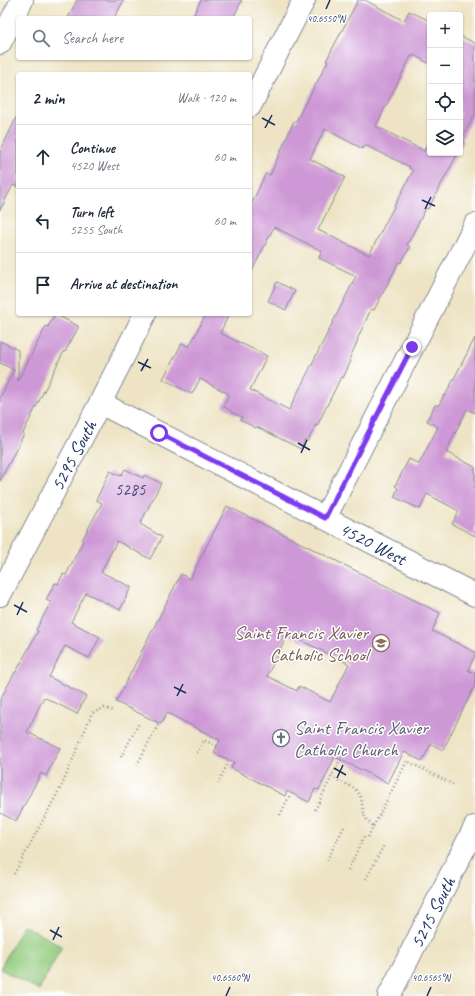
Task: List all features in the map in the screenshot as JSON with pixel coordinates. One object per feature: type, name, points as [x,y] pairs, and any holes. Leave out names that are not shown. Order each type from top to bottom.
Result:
[{"type":"street","points":[[0,43],[22,0]]},
{"type":"street","points":[[252,102],[304,0]]},
{"type":"street","points":[[325,518],[475,225]]},
{"type":"street","name":"5295 South","points":[[0,595],[144,316]]},
{"type":"street","name":"4520 West","points":[[100,403],[475,595]]},
{"type":"street","name":"5215 South","points":[[389,996],[475,827]]},
{"type":"path","points":[[14,874],[63,783],[92,713],[104,708],[114,711]]},
{"type":"path","points":[[121,757],[139,723]]},
{"type":"path","points":[[137,765],[158,725]]},
{"type":"path","points":[[197,753],[204,740],[217,746]]},
{"type":"path","points":[[315,810],[345,750]]},
{"type":"path","points":[[218,784],[229,760]]},
{"type":"path","points":[[348,870],[407,761],[454,785]]},
{"type":"path","points":[[331,777],[354,788],[360,795],[365,818],[373,826]]},
{"type":"path","points":[[280,815],[291,793]]},
{"type":"path","points":[[326,860],[345,825]]},
{"type":"path","points":[[366,879],[384,845]]},
{"type":"green space","points":[[23,925],[62,946],[39,990],[0,969]]},
{"type":"building","points":[[77,0],[124,0],[115,16],[69,16]]},
{"type":"building","points":[[201,0],[242,0],[234,16],[193,16]]},
{"type":"building","points":[[358,0],[365,0],[404,21],[409,11],[427,20],[427,62],[414,55],[413,57],[411,56],[376,126],[424,151],[427,145],[427,156],[456,156],[428,209],[426,208],[407,245],[410,247],[401,263],[399,262],[374,310],[371,309],[357,340],[349,360],[351,361],[343,378],[341,377],[317,426],[316,425],[308,441],[305,440],[301,449],[240,420],[242,417],[223,406],[229,394],[200,379],[192,394],[163,379],[182,343],[189,347],[205,316],[228,316],[220,333],[267,356],[250,390],[289,410],[356,276],[319,258],[322,251],[274,227],[252,271],[252,203],[266,173],[270,175],[294,121],[296,122]],"holes":[[[325,129],[363,149],[365,145],[410,167],[409,168],[413,171],[369,255],[318,230],[345,177],[310,159]]]},
{"type":"building","points":[[463,37],[475,43],[475,114],[463,136]]},
{"type":"building","points":[[16,118],[16,186],[13,185],[0,210],[0,152]]},
{"type":"building","points":[[277,282],[295,291],[286,310],[268,301]]},
{"type":"building","points":[[54,316],[59,316],[78,326],[78,328],[65,352],[64,351],[0,481],[0,398],[14,370],[0,363],[0,341],[18,350],[18,381],[46,326],[48,327]]},
{"type":"building","points":[[475,338],[475,413],[467,409],[446,452],[475,467],[475,536],[452,524],[459,511],[427,494],[420,509],[394,497],[398,488],[395,486],[409,459],[419,464],[438,427],[427,421],[435,405],[439,405],[444,395],[445,396]]},
{"type":"building","points":[[125,469],[143,478],[144,475],[161,483],[140,524],[162,537],[150,559],[117,541],[101,572],[131,587],[120,610],[86,593],[71,622],[100,637],[89,658],[65,646],[49,677],[86,696],[77,714],[44,697],[27,732],[60,748],[46,776],[41,773],[16,821],[0,813],[0,700],[38,631],[36,630],[51,602],[46,600],[55,583],[58,584],[63,574],[66,575],[83,541],[82,540],[102,503],[96,500],[110,471],[121,476]]},
{"type":"building","name":"Saint Francis Xavier Catholic School","points":[[227,506],[440,613],[432,631],[475,652],[468,670],[475,674],[475,685],[443,750],[431,744],[422,761],[404,752],[388,783],[335,757],[319,790],[315,789],[309,802],[287,791],[285,796],[231,768],[234,762],[214,753],[220,740],[167,713],[161,724],[116,702],[181,574],[190,579]],"holes":[[[288,634],[349,664],[330,702],[299,686],[297,691],[267,676]]]},
{"type":"place","name":"Saint Francis Xavier Catholic School","points":[[381,643]]},
{"type":"place","name":"Saint Francis Xavier Catholic Church","points":[[281,738]]},
{"type":"route","points":[[159,433],[325,518],[412,347]]}]
